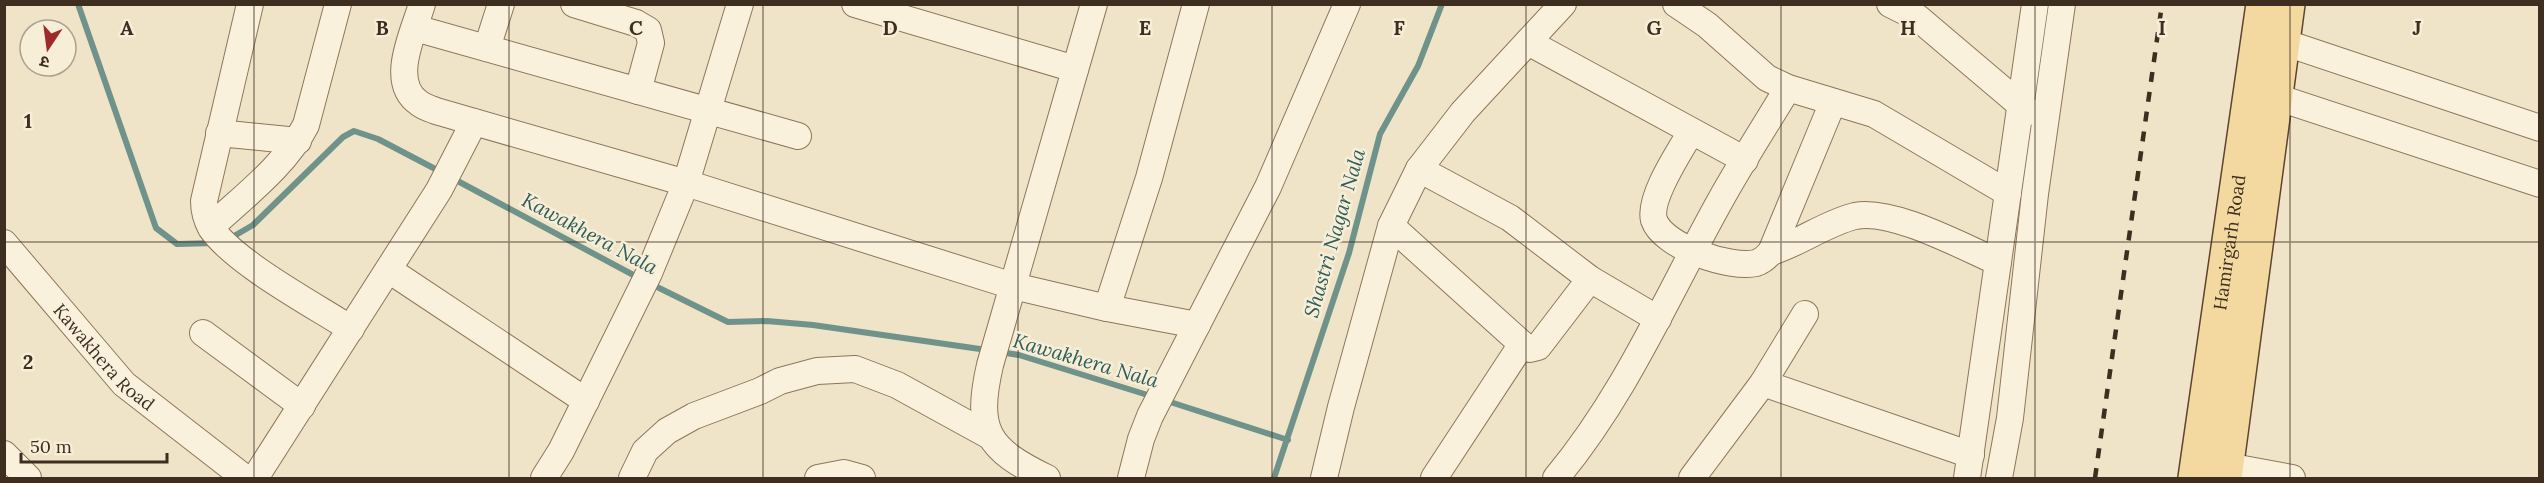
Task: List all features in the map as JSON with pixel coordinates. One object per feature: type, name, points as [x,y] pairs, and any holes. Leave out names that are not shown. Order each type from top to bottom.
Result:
[{"type":"main road","name":"Hamirgarh Road","points":[[2195,478],[2263,4]]},
{"type":"main road","name":"Hamirgarh Road","points":[[2226,472],[2288,4]]},
{"type":"street","points":[[250,4],[204,201],[205,215],[218,235],[247,262],[351,329]]},
{"type":"street","points":[[218,235],[298,141],[306,125],[338,4]]},
{"type":"street","points":[[487,48],[501,4]]},
{"type":"street","points":[[574,4],[636,23],[648,30],[651,43],[638,91]]},
{"type":"street","points":[[544,478],[561,451],[650,273],[687,183],[740,4]]},
{"type":"street","points":[[855,4],[1076,69]]},
{"type":"street","points":[[988,435],[983,420],[983,396],[990,365],[1094,4]]},
{"type":"street","points":[[1107,308],[1149,178],[1196,4]]},
{"type":"street","points":[[1131,478],[1141,439],[1150,416],[1269,187],[1347,4]]},
{"type":"street","points":[[1324,478],[1341,407],[1391,226],[1419,169],[1463,111],[1563,4]]},
{"type":"street","points":[[1676,4],[1707,25],[1767,78],[1788,88],[1874,114],[2008,193]]},
{"type":"street","points":[[1890,4],[1918,18],[2044,124]]},
{"type":"street","points":[[1763,382],[1969,467],[2035,4]]},
{"type":"street","points":[[2000,478],[2010,418],[2044,124],[2062,4]]},
{"type":"street","points":[[798,136],[487,48],[419,16],[404,75],[409,93],[418,103],[436,111],[687,183],[1014,286],[1107,308],[1197,325]]},
{"type":"street","points":[[1528,42],[1745,160]]},
{"type":"street","points":[[2283,42],[2540,128]]},
{"type":"street","points":[[1556,478],[1586,443],[1617,396],[1745,160],[1788,88]]},
{"type":"street","points":[[2276,97],[2540,184]]},
{"type":"street","points":[[1691,132],[1658,192],[1654,221],[1662,232],[1694,252],[1744,264],[1763,261],[1771,252],[1833,102]]},
{"type":"street","points":[[255,478],[439,190],[474,122]]},
{"type":"street","points":[[219,133],[298,141]]},
{"type":"street","points":[[1419,169],[1510,218],[1590,279],[1658,319]]},
{"type":"street","points":[[1771,252],[1794,245],[1839,222],[1857,216],[1875,214],[1895,219],[1998,262]]},
{"type":"street","points":[[1391,226],[1521,344],[1530,349],[1538,346],[1590,279]]},
{"type":"street","name":"Kawakhera Road","points":[[4,243],[124,384],[245,478]]},
{"type":"street","points":[[389,270],[586,401]]},
{"type":"street","points":[[1692,478],[1763,382],[1805,314]]},
{"type":"street","points":[[202,333],[302,406]]},
{"type":"street","points":[[1434,478],[1521,344]]},
{"type":"street","points":[[632,478],[645,451],[667,431],[694,416],[780,381],[817,371],[855,369],[897,385],[988,435],[1016,470],[1047,478]]},
{"type":"street","points":[[4,454],[28,478]]},
{"type":"street","points":[[2226,472],[2292,478]]},
{"type":"street","points":[[818,478],[844,473],[862,478]]},
{"type":"waterway","name":"Kawakhera Nala","points":[[78,4],[156,228],[177,244],[216,243]]},
{"type":"waterway","name":"Shastri Nagar Nala","points":[[1274,478],[1349,253],[1380,134],[1418,66],[1442,4]]},
{"type":"waterway","name":"Kawakhera Nala","points":[[229,239],[253,225],[343,137],[354,131],[378,139],[441,172]]},
{"type":"waterway","name":"Kawakhera Nala","points":[[452,178],[639,278]]},
{"type":"waterway","name":"Kawakhera Nala","points":[[651,284],[728,322],[767,321],[813,325],[987,350]]},
{"type":"waterway","name":"Kawakhera Nala","points":[[1000,352],[1019,355],[1154,397]]},
{"type":"waterway","name":"Kawakhera Nala","points":[[1164,400],[1288,440]]},
{"type":"railway","points":[[2095,478],[2162,4]]}]
